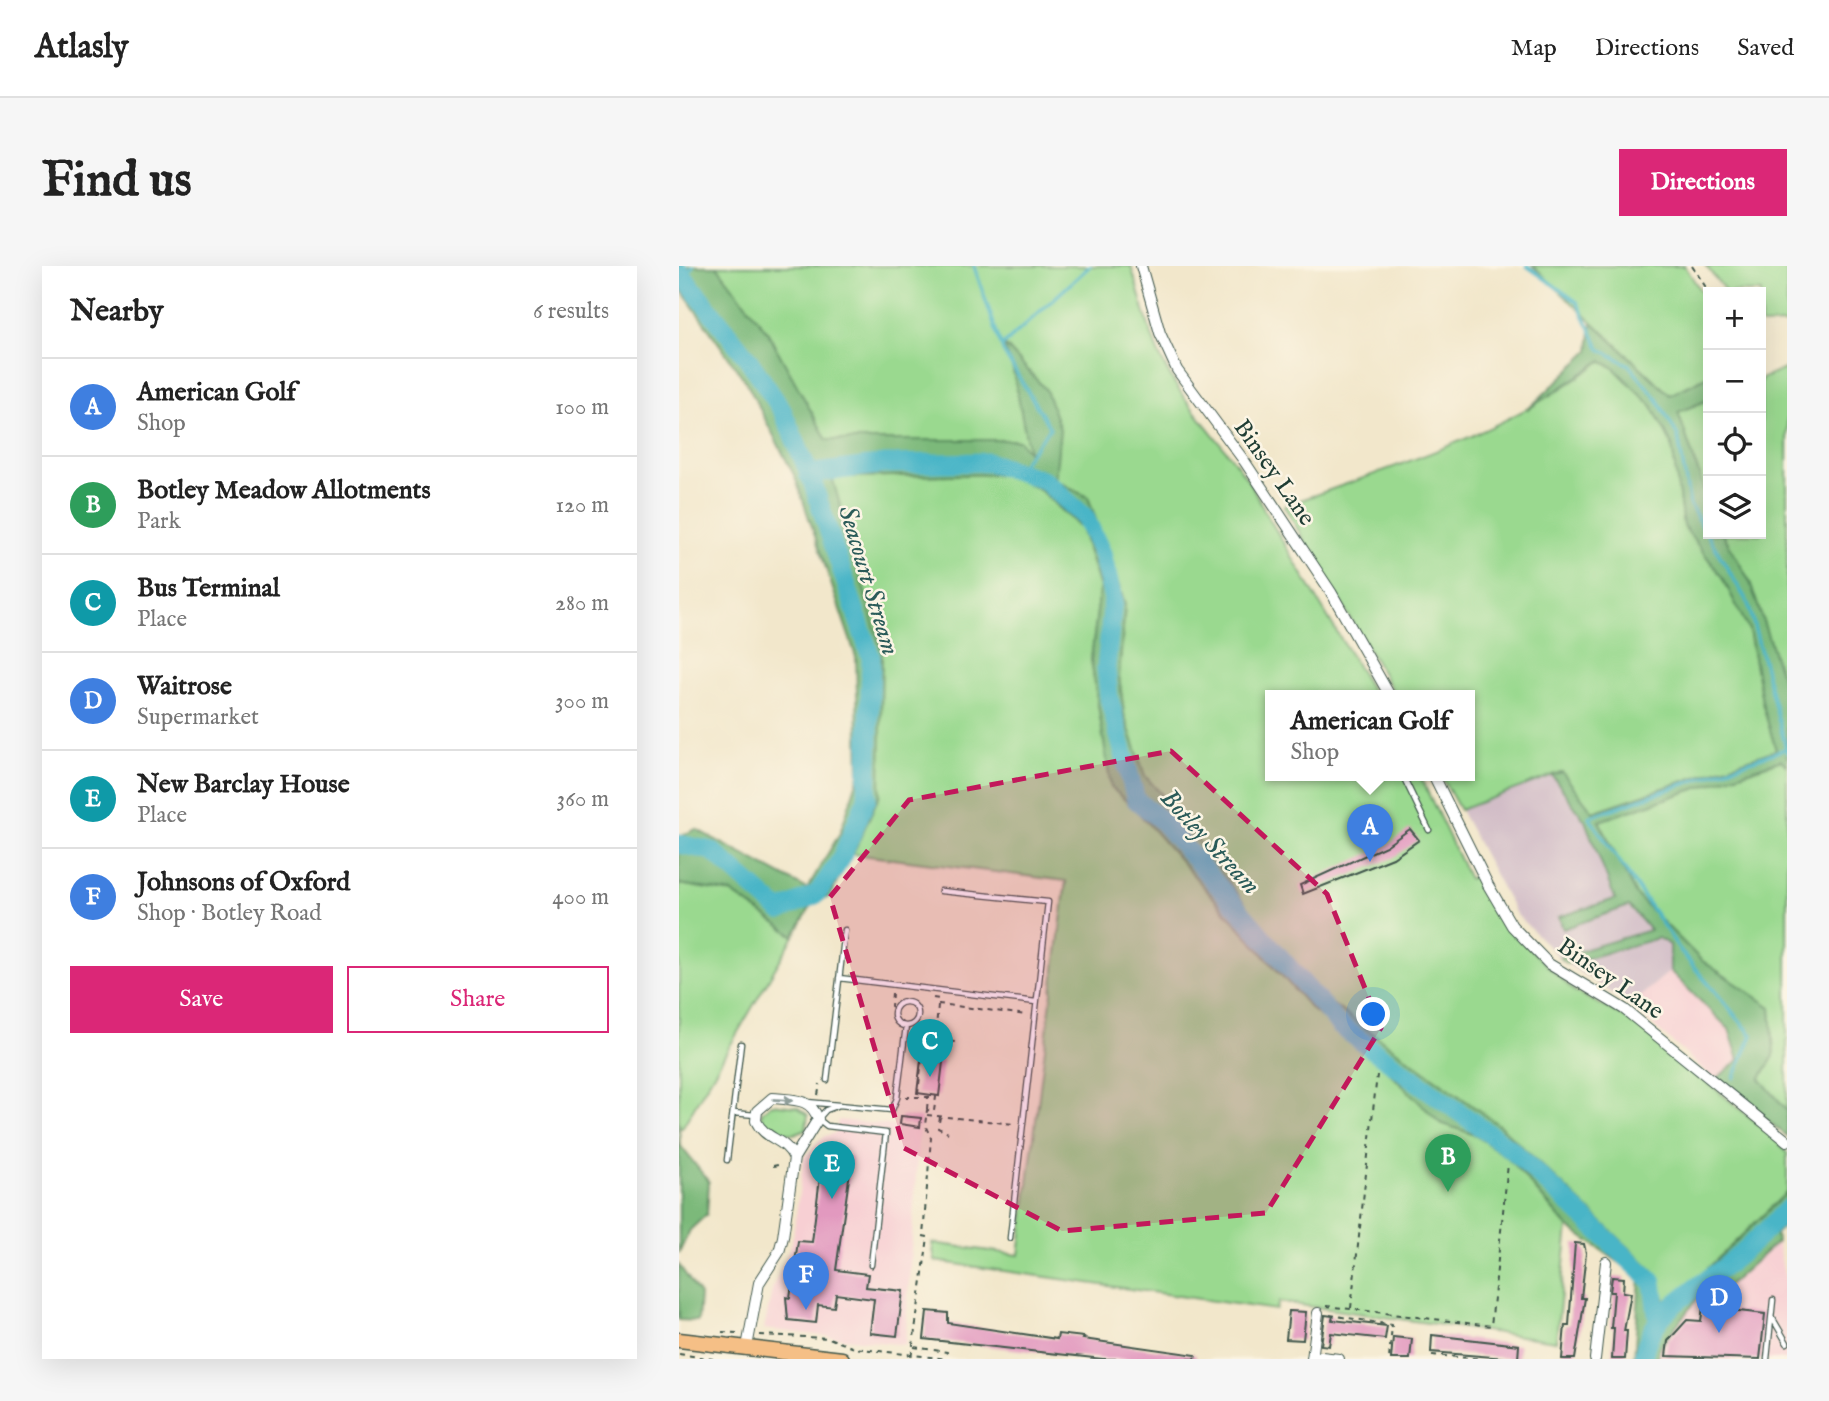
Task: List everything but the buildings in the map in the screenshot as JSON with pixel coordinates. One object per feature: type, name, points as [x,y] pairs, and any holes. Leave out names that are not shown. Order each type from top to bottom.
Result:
[{"type":"main road","points":[[679,1340],[748,1341],[842,1359]]},
{"type":"street","name":"Binsey Lane","points":[[1142,266],[1160,333],[1177,370],[1245,462],[1331,592],[1387,690]]},
{"type":"street","name":"Binsey Lane","points":[[1436,781],[1488,885],[1512,926],[1549,964],[1624,1009],[1787,1141]]},
{"type":"street","points":[[748,1341],[759,1283],[779,1252],[783,1237],[794,1158],[818,1119],[815,1109],[805,1101],[772,1098],[763,1103],[756,1115],[759,1129],[766,1136],[787,1144],[794,1158]]},
{"type":"street","points":[[1595,1359],[1606,1262]]},
{"type":"street","points":[[1318,1313],[1313,1357],[1339,1359]]},
{"type":"lane","points":[[1405,781],[1429,830]]},
{"type":"lane","points":[[940,891],[1048,902],[1010,1238]]},
{"type":"lane","points":[[827,1080],[845,930]]},
{"type":"lane","points":[[839,978],[1036,1002]]},
{"type":"lane","points":[[904,1003],[917,1009],[915,1022],[906,1026],[896,1020],[896,1009],[904,1003]]},
{"type":"lane","points":[[805,1101],[892,1110],[897,1098],[906,1026]]},
{"type":"lane","points":[[727,1160],[741,1044]]},
{"type":"lane","points":[[837,1106],[827,1110],[818,1119],[827,1126],[885,1133],[871,1265]]},
{"type":"lane","points":[[733,1113],[756,1115]]},
{"type":"lane","points":[[1767,1359],[1773,1300]]},
{"type":"lane","points":[[1773,1318],[1787,1343]]},
{"type":"path","points":[[1692,266],[1706,287]]},
{"type":"path","points":[[892,993],[891,1006],[896,1009]]},
{"type":"path","points":[[927,997],[939,999],[932,1059]]},
{"type":"path","points":[[939,1004],[1035,1016]]},
{"type":"path","points":[[935,1040],[955,1042]]},
{"type":"path","points":[[918,1095],[922,1058],[941,1060],[943,1046],[934,1045]]},
{"type":"path","points":[[1351,1309],[1377,1075]]},
{"type":"path","points":[[897,1098],[918,1095],[936,1097],[934,1111],[927,1110]]},
{"type":"path","points":[[912,1358],[928,1237],[923,1237],[930,1138],[925,1125],[928,1096]]},
{"type":"path","points":[[926,1115],[1023,1125]]},
{"type":"path","points":[[940,1116],[938,1128],[948,1133]]},
{"type":"path","points":[[1389,1359],[1392,1325],[1318,1313],[1319,1305],[1491,1326],[1508,1164]]},
{"type":"path","points":[[714,1331],[748,1341],[829,1338],[853,1348],[912,1358],[946,1359],[947,1352],[914,1348]]},
{"type":"path","points":[[679,1354],[713,1359]]},
{"type":"path","points":[[1432,1355],[1482,1359]]},
{"type":"highlighted area","points":[[1171,751],[1327,894],[1381,1028],[1266,1213],[1062,1231],[904,1148],[830,897],[909,800]]},
{"type":"shaded area","points":[[1552,775],[1585,821],[1615,900],[1560,917],[1563,928],[1630,906],[1650,931],[1559,957],[1516,914],[1460,810]]},
{"type":"shaded area","points":[[1658,938],[1670,945],[1670,971],[1630,1005],[1567,964]]},
{"type":"shaded area","points":[[1670,971],[1729,1029],[1739,1060],[1715,1080],[1630,1005]]},
{"type":"shaded area","points":[[838,1120],[919,1128],[905,1345],[764,1329],[773,1286],[792,1243],[804,1157],[825,1136],[836,1133]]},
{"type":"shaded area","points":[[1777,1242],[1787,1286],[1787,1359],[1658,1359],[1659,1348],[1697,1299],[1719,1293]]},
{"type":"green space","points":[[679,266],[717,266],[768,333],[827,440],[1019,440],[1029,453],[1013,370],[1003,343],[1046,390],[1060,429],[1055,481],[1088,497],[1125,604],[1119,676],[1124,714],[1145,776],[1173,807],[1251,912],[1329,1006],[1332,1004],[1499,1125],[1654,1271],[1665,1301],[1703,1273],[1787,1192],[1787,1223],[1776,1234],[1777,1242],[1719,1294],[1697,1299],[1659,1348],[1658,1359],[1634,1359],[1640,1277],[1568,1227],[1508,1158],[1475,1135],[1440,1123],[1374,1057],[1313,1011],[1138,812],[1111,787],[1091,660],[1100,587],[1081,527],[1039,489],[1008,474],[832,477],[882,652],[880,794],[830,896],[811,906],[794,936],[732,893],[679,884],[679,837],[696,829],[807,889],[840,833],[859,775],[856,657],[795,477],[746,382],[679,287]]},
{"type":"green space","points":[[715,266],[1131,266],[1151,333],[1170,375],[1182,395],[1241,470],[1371,690],[1265,690],[1265,781],[1422,781],[1469,879],[1476,874],[1514,934],[1574,991],[1632,1021],[1773,1136],[1787,1153],[1787,1192],[1703,1273],[1665,1301],[1654,1271],[1499,1126],[1332,1004],[1329,1006],[1251,912],[1173,807],[1145,777],[1124,714],[1119,676],[1125,604],[1088,497],[995,449],[822,464]],"holes":[[[1005,345],[1046,390],[1030,455],[1013,370]]]},
{"type":"green space","points":[[1533,266],[1685,266],[1703,295],[1703,378],[1670,395]]},
{"type":"green space","points":[[1706,266],[1787,266],[1787,324],[1766,325],[1766,287],[1722,287]]},
{"type":"green space","points":[[1592,322],[1670,395],[1703,378],[1703,402],[1678,412],[1703,486],[1703,539],[1726,539],[1750,582],[1787,694],[1787,766],[1781,760],[1599,821],[1636,895],[1701,960],[1771,1007],[1774,1056],[1760,1079],[1787,1110],[1787,1136],[1715,1080],[1739,1060],[1729,1029],[1670,971],[1670,945],[1658,938],[1567,964],[1559,957],[1650,930],[1629,906],[1563,929],[1559,917],[1615,899],[1585,821],[1552,775],[1562,772],[1593,812],[1776,750],[1763,706],[1749,630],[1722,577],[1683,525],[1672,445],[1652,406],[1613,367],[1601,361],[1527,410],[1589,351]]},
{"type":"green space","points":[[1601,361],[1613,367],[1652,406],[1672,445],[1683,525],[1722,577],[1749,630],[1763,706],[1776,750],[1593,812],[1561,772],[1460,810],[1444,781],[1475,781],[1475,690],[1392,690],[1284,506],[1409,462],[1488,429],[1564,387]]},
{"type":"green space","points":[[1787,368],[1787,694],[1750,582],[1726,539],[1766,539],[1766,377]]},
{"type":"green space","points":[[1703,402],[1703,486],[1678,412]]},
{"type":"green space","points":[[1008,474],[1039,489],[1081,528],[1100,587],[1091,660],[1111,787],[1138,812],[1313,1011],[1374,1057],[1440,1123],[1475,1135],[1508,1158],[1568,1227],[1556,1341],[1279,1302],[1276,1310],[935,1261],[932,1243],[1019,1255],[1066,881],[853,854],[880,794],[832,477]]},
{"type":"green space","points":[[1782,760],[1787,766],[1787,1110],[1760,1079],[1774,1056],[1771,1007],[1701,960],[1636,895],[1599,821]]},
{"type":"green space","points":[[679,884],[732,893],[794,936],[682,1128],[679,1125]]},
{"type":"green space","points":[[771,1104],[797,1107],[808,1115],[806,1129],[794,1134],[768,1130],[761,1120],[762,1112]]},
{"type":"green space","points":[[679,1125],[680,1145],[709,1182],[707,1214],[690,1230],[679,1253]]},
{"type":"green space","points":[[679,1265],[700,1295],[698,1321],[679,1320]]},
{"type":"waterway","points":[[685,278],[693,266]]},
{"type":"waterway","points":[[974,266],[1003,351],[1050,428],[1016,471]]},
{"type":"waterway","points":[[1002,346],[1090,266]]},
{"type":"waterway","points":[[1527,266],[1577,302],[1600,349],[1629,365],[1657,399],[1678,436],[1690,505],[1748,603],[1787,752]]},
{"type":"waterway","name":"Seacourt Stream","points":[[679,271],[746,356],[782,410],[810,475],[871,658],[867,798],[840,861],[817,894],[780,911],[712,851],[679,844]]},
{"type":"waterway","name":"Botley Stream","points":[[808,474],[885,464],[988,462],[1044,480],[1085,517],[1102,553],[1113,599],[1106,668],[1109,698],[1136,800],[1161,820],[1340,1026],[1513,1151],[1653,1282],[1658,1321]]},
{"type":"waterway","points":[[1734,1078],[1752,1035],[1682,953],[1589,817],[1785,749]]},
{"type":"waterway","points":[[1643,1359],[1653,1329],[1662,1317],[1685,1295],[1740,1254],[1787,1209]]},
{"type":"place","name":"American Golf","points":[[1370,862]]},
{"type":"place","name":"Bus Terminal","points":[[930,1077]]},
{"type":"place","name":"Botley Meadow Allotments","points":[[1448,1192]]},
{"type":"place","name":"New Barclay House","points":[[832,1199]]},
{"type":"place","name":"Johnsons of Oxford","points":[[806,1310]]},
{"type":"place","name":"Waitrose","points":[[1719,1333]]}]
